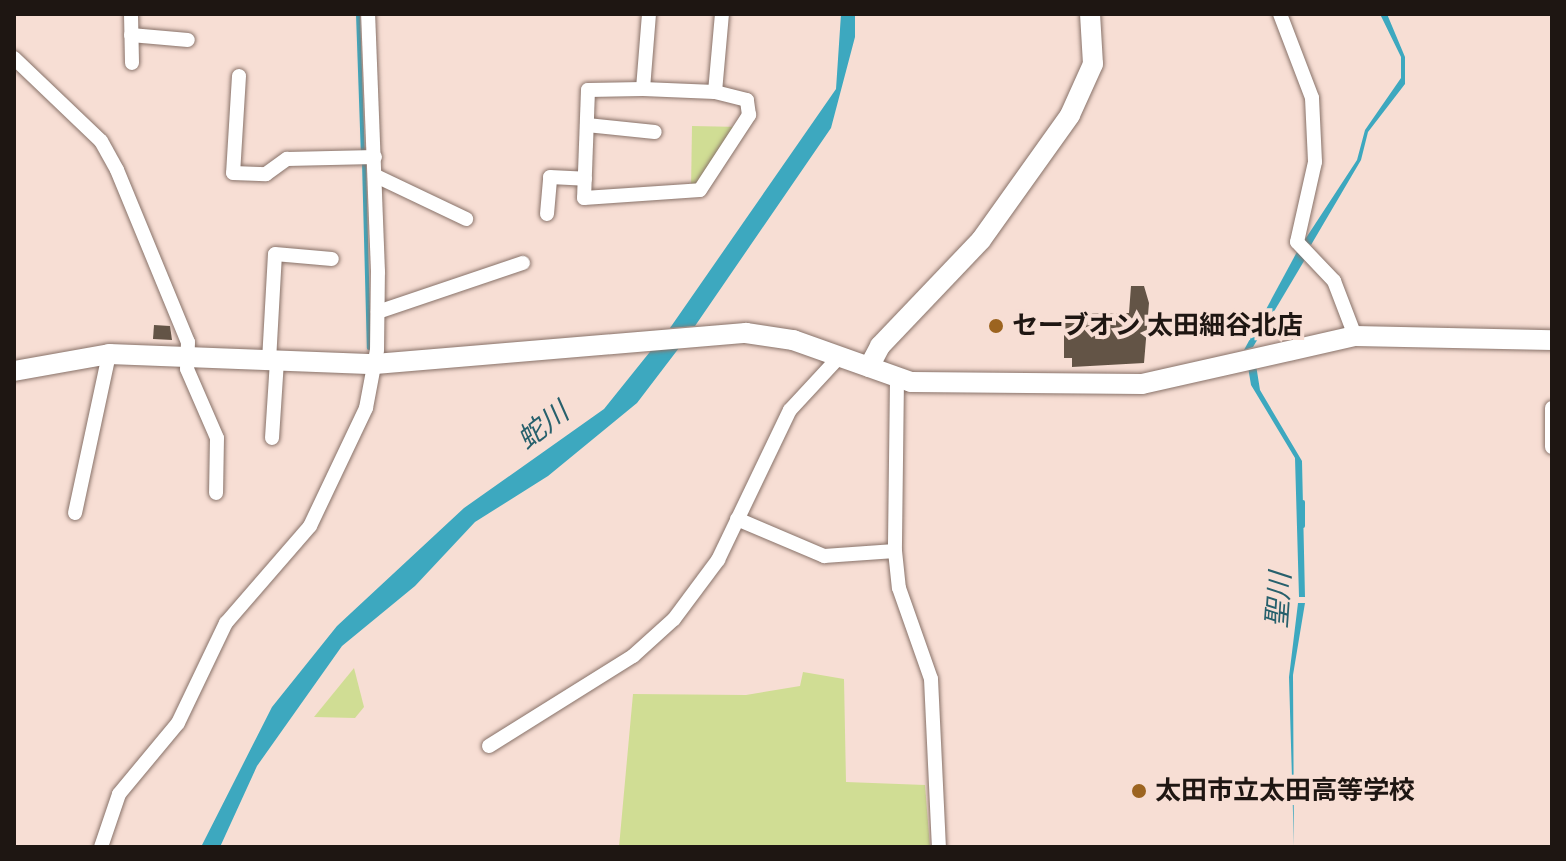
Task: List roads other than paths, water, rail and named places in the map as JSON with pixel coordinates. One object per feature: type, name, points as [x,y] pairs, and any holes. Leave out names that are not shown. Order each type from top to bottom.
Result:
[{"type":"street","points":[[131,14],[132,63]]},
{"type":"street","points":[[101,847],[112,805],[178,723],[226,623],[310,526],[354,445],[375,364],[378,312],[376,176],[368,14]]},
{"type":"street","points":[[643,89],[649,14]]},
{"type":"street","points":[[715,92],[722,14]]},
{"type":"street","points":[[869,367],[880,346],[981,240],[1070,115],[1093,64],[1090,14]]},
{"type":"street","points":[[1280,14],[1312,98],[1315,162],[1297,242],[1334,281],[1355,336]]},
{"type":"street","points":[[131,35],[188,40]]},
{"type":"street","points":[[14,58],[101,141],[188,354],[217,438],[216,493]]},
{"type":"street","points":[[239,76],[233,173],[266,174],[287,159],[375,157]]},
{"type":"street","points":[[643,89],[715,92],[747,100],[749,115],[700,190],[595,202],[584,198],[588,90],[643,89]]},
{"type":"street","points":[[587,125],[655,132]]},
{"type":"street","points":[[376,176],[466,219]]},
{"type":"street","points":[[547,214],[550,177],[585,179]]},
{"type":"street","points":[[272,438],[275,254],[332,259]]},
{"type":"street","points":[[378,312],[523,263]]},
{"type":"street","points":[[14,371],[109,354],[188,354],[273,361],[375,364],[713,333],[765,334],[840,356],[897,379],[1163,383],[1355,336],[1552,340]]},
{"type":"street","points":[[75,513],[109,354]]},
{"type":"street","points":[[489,746],[657,638],[718,560],[790,410],[840,356]]},
{"type":"street","points":[[897,379],[895,551],[899,588],[931,679],[939,847]]},
{"type":"street","points":[[1552,408],[1552,447]]},
{"type":"street","points":[[737,519],[824,556],[895,551]]},
{"type":"water","points":[[841,14],[855,14],[855,37],[831,128],[695,326],[670,328],[836,89]]},
{"type":"water","points":[[1380,14],[1387,14],[1405,57],[1405,84],[1368,132],[1361,160],[1311,245],[1304,241],[1357,160],[1365,130],[1401,78],[1401,57]]},
{"type":"water","points":[[1298,250],[1307,256],[1253,347],[1244,350]]},
{"type":"water","points":[[682,344],[637,403],[548,476],[475,522],[415,586],[342,646],[257,766],[220,847],[201,847],[272,707],[337,626],[464,508],[604,409],[653,348]]},
{"type":"water","points":[[1256,365],[1260,390],[1302,461],[1305,597],[1299,597],[1295,458],[1251,385],[1248,367]]},
{"type":"water","points":[[1298,603],[1305,603],[1293,675],[1294,847],[1289,677]]},
{"type":"waterway","points":[[358,14],[363,154]]},
{"type":"waterway","points":[[364,162],[369,348]]},
{"type":"waterway","name":"聖川","points":[[1303,502],[1303,526]]},
{"type":"place","name":"セーブオン 太田細谷北店","points":[[996,326]]},
{"type":"place","name":"太田市立太田高等学校","points":[[1139,791]]},
{"type":"water label","name":"蛇川","points":[[543,426]]}]
